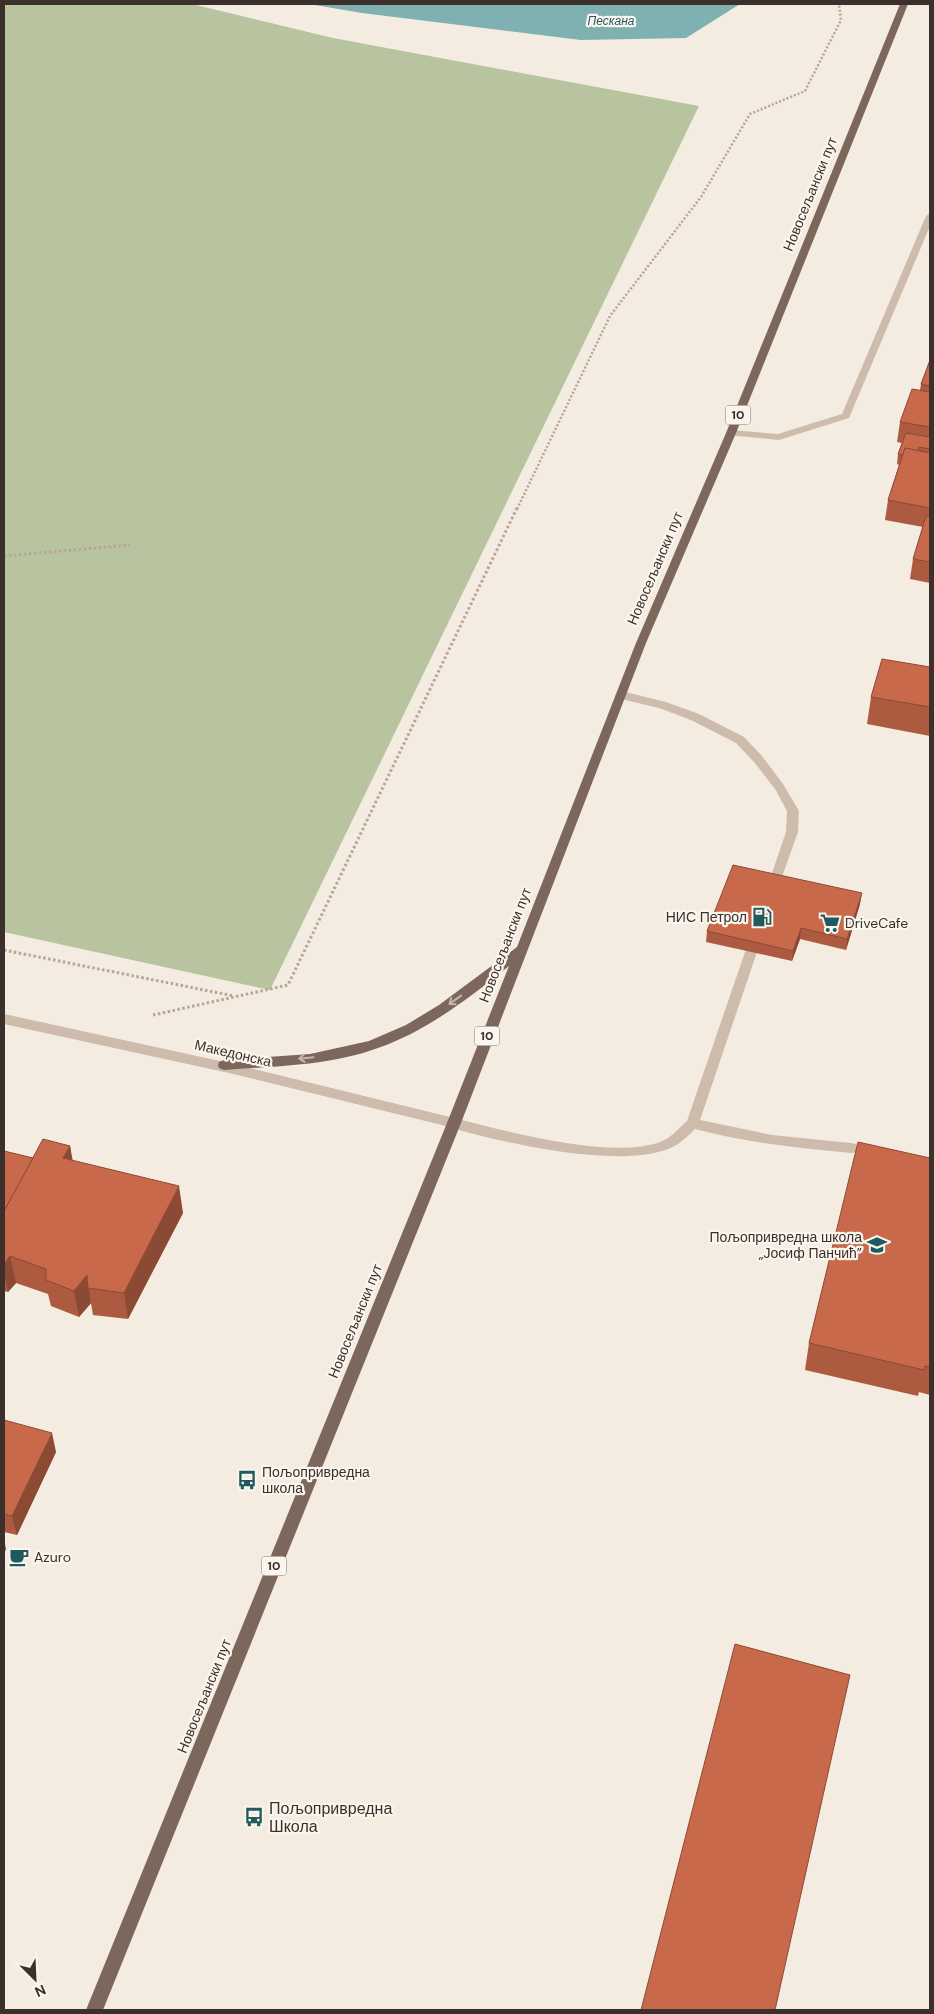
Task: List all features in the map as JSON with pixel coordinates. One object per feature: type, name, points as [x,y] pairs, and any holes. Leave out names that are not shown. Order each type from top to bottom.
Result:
[{"type":"main road","name":"Новосељански пут","points":[[94,2010],[454,1123],[641,643],[731,433],[904,4]]},
{"type":"main road","points":[[224,1065],[310,1058],[352,1051],[392,1038],[434,1015],[522,949]]},
{"type":"street","points":[[731,433],[779,437],[846,416],[930,216]]},
{"type":"street","points":[[621,695],[662,705],[696,717],[740,740],[758,758],[779,787],[793,811],[792,832],[774,885]]},
{"type":"street","points":[[751,952],[693,1123],[757,1139],[851,1148]]},
{"type":"street","name":"Македонска","points":[[4,1019],[224,1065],[521,1140],[594,1150],[642,1152],[663,1146],[679,1138],[693,1123]]},
{"type":"path","points":[[127,1044],[137,1018],[288,984],[610,316],[701,197],[750,114],[804,91],[841,20],[839,4]]},
{"type":"path","points":[[4,556],[130,545]]},
{"type":"path","points":[[4,950],[235,996]]},
{"type":"green space","points":[[4,4],[192,4],[333,38],[699,106],[270,990],[4,932]]},
{"type":"water","name":"Пескана","points":[[309,4],[740,4],[686,38],[581,40],[362,13]]},
{"type":"building","points":[[930,360],[930,386],[921,384]]},
{"type":"building","points":[[912,389],[930,392],[930,427],[900,422]]},
{"type":"building","points":[[906,433],[930,437],[930,449],[919,447],[918,451],[905,448],[903,455],[898,454]]},
{"type":"building","points":[[905,448],[930,453],[930,508],[888,500]]},
{"type":"building","points":[[926,516],[930,517],[930,562],[913,559]]},
{"type":"building","points":[[882,659],[930,667],[930,707],[871,697]]},
{"type":"building","name":"НИС Петрол","points":[[733,865],[862,893],[847,939],[801,928],[793,951],[707,931]]},
{"type":"building","points":[[43,1139],[70,1146],[63,1158],[179,1186],[124,1293],[88,1288],[87,1275],[74,1291],[46,1280],[46,1269],[10,1256],[4,1264],[4,1211]]},
{"type":"building","points":[[858,1142],[930,1158],[930,1367],[925,1366],[924,1370],[809,1343]]},
{"type":"building","points":[[4,1151],[33,1158],[4,1211]]},
{"type":"building","points":[[4,1420],[52,1433],[12,1516],[4,1514]]},
{"type":"building","points":[[735,1644],[850,1675],[775,2010],[641,2010]]},
{"type":"place","name":"НИС Петрол","points":[[762,917]]},
{"type":"place","name":"DriveCafe","points":[[830,923]]},
{"type":"place","name":"Пољопривредна школа „Јосиф Панчић”","points":[[877,1245]]},
{"type":"place","name":"Пољопривредна школа","points":[[247,1480]]},
{"type":"place","name":"Azuro","points":[[19,1557]]},
{"type":"place","name":"Пољопривредна Школа","points":[[254,1817]]}]
